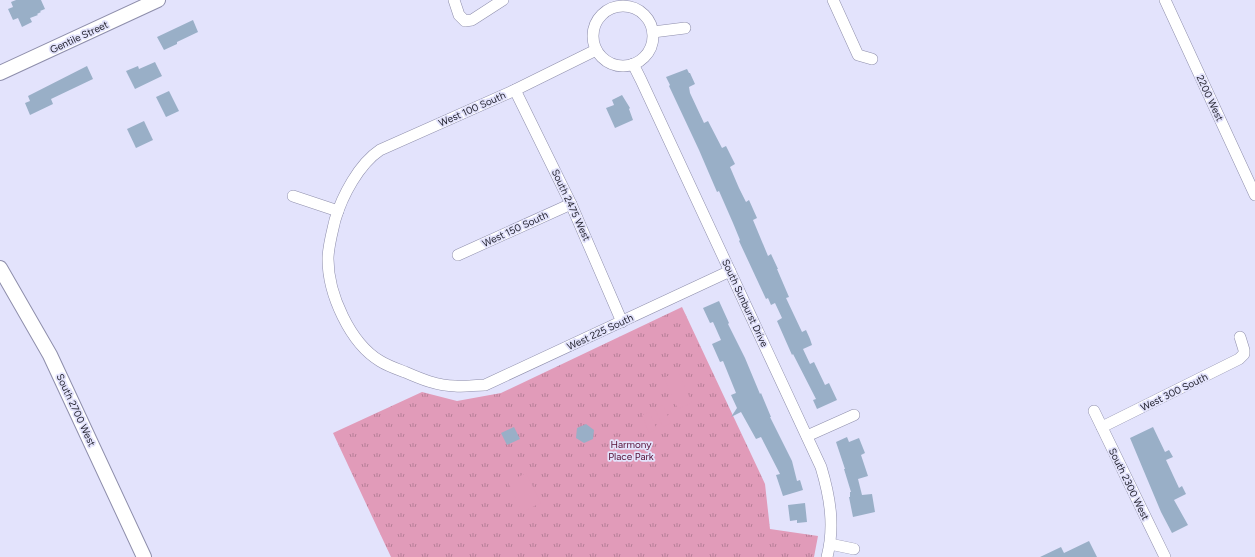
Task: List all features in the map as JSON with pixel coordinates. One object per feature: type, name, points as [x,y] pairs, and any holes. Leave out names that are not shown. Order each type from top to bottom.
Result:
[{"type":"main road","name":"Gentile Street","points":[[0,73],[158,0]]},
{"type":"main road","name":"South 2700 West","points":[[0,268],[50,355],[144,557]]},
{"type":"street","points":[[454,0],[459,15],[465,21],[472,20],[503,0]]},
{"type":"street","points":[[833,0],[858,55],[872,59]]},
{"type":"street","name":"2200 West","points":[[1165,0],[1255,195]]},
{"type":"street","points":[[623,3],[646,16],[651,23],[653,32],[649,52],[642,59],[633,64],[624,66],[616,65],[604,59],[596,50],[593,40],[593,30],[597,20],[604,12],[623,3]]},
{"type":"street","points":[[653,32],[685,28]]},
{"type":"street","name":"West 100 South","points":[[338,211],[347,189],[372,155],[380,150],[515,90],[596,50]]},
{"type":"street","name":"South Sunburst Drive","points":[[633,64],[821,467],[831,505],[829,550]]},
{"type":"street","name":"South 2475 West","points":[[515,90],[571,204],[622,322]]},
{"type":"street","points":[[293,196],[338,211]]},
{"type":"street","name":"West 150 South","points":[[458,255],[571,204]]},
{"type":"street","name":"West 225 South","points":[[338,211],[332,232],[328,257],[328,270],[331,284],[344,319],[359,343],[380,361],[410,374],[440,384],[455,386],[485,385],[730,271]]},
{"type":"street","name":"West 300 South","points":[[1102,427],[1232,364],[1244,354],[1240,337]]},
{"type":"street","name":"South 2300 West","points":[[1094,411],[1160,556]]},
{"type":"street","points":[[807,436],[854,415]]},
{"type":"street","points":[[829,550],[854,549]]},
{"type":"green space","name":"Harmony Place Park","points":[[682,307],[765,484],[770,529],[818,536],[814,557],[391,557],[333,433],[422,392],[457,401],[501,393]]},
{"type":"green space","points":[[678,371],[692,403],[678,409],[664,378]]},
{"type":"green space","points":[[663,405],[671,423],[663,427],[655,409]]},
{"type":"green space","points":[[649,412],[657,429],[649,433],[642,415]]},
{"type":"green space","points":[[526,473],[541,503],[522,512],[508,482]]},
{"type":"building","points":[[16,0],[41,0],[45,9],[40,11],[41,12],[37,14],[38,15],[30,18],[32,22],[22,27],[18,18],[13,20],[8,9],[13,7],[11,2]]},
{"type":"building","points":[[193,20],[198,32],[164,50],[157,37]]},
{"type":"building","points":[[155,62],[162,76],[135,89],[126,71],[138,66],[139,69]]},
{"type":"building","points":[[87,66],[93,79],[51,99],[53,104],[30,115],[25,103],[30,101],[28,96]]},
{"type":"building","points":[[687,69],[695,84],[689,87],[690,93],[704,123],[708,121],[722,148],[726,146],[735,164],[730,167],[746,202],[749,200],[757,218],[753,220],[768,256],[771,254],[778,269],[789,297],[786,298],[802,332],[806,330],[810,339],[812,345],[803,349],[810,364],[814,362],[825,385],[829,383],[837,400],[817,409],[813,400],[816,399],[793,354],[792,355],[777,321],[782,318],[775,303],[771,305],[768,298],[766,299],[739,241],[740,240],[719,191],[717,192],[669,86],[670,85],[666,77]]},
{"type":"building","points":[[169,91],[179,111],[166,117],[156,97]]},
{"type":"building","points":[[622,95],[630,108],[629,109],[633,120],[615,128],[606,108],[614,105],[612,100]]},
{"type":"building","points":[[144,121],[153,140],[136,148],[127,129]]},
{"type":"building","points":[[719,301],[760,394],[761,393],[770,417],[792,461],[797,481],[800,480],[803,490],[783,496],[776,475],[780,474],[761,437],[756,439],[741,412],[731,417],[737,408],[731,395],[736,393],[723,361],[720,362],[712,344],[721,340],[713,322],[710,323],[703,308]]},
{"type":"building","points":[[586,424],[594,430],[593,439],[584,443],[576,438],[577,428]]},
{"type":"building","points":[[514,427],[520,439],[507,445],[501,433]]},
{"type":"building","points":[[1153,427],[1165,452],[1169,450],[1173,457],[1166,460],[1179,488],[1182,486],[1186,494],[1174,500],[1188,525],[1172,533],[1161,512],[1130,438]]},
{"type":"building","points":[[847,437],[849,442],[859,438],[865,453],[861,455],[868,476],[858,479],[862,495],[872,494],[875,512],[853,517],[849,497],[851,492],[836,442]]},
{"type":"building","points":[[805,503],[807,522],[797,523],[797,520],[790,521],[788,505]]},
{"type":"building","points":[[1089,541],[1097,557],[1040,557],[1061,547],[1064,553]]}]
